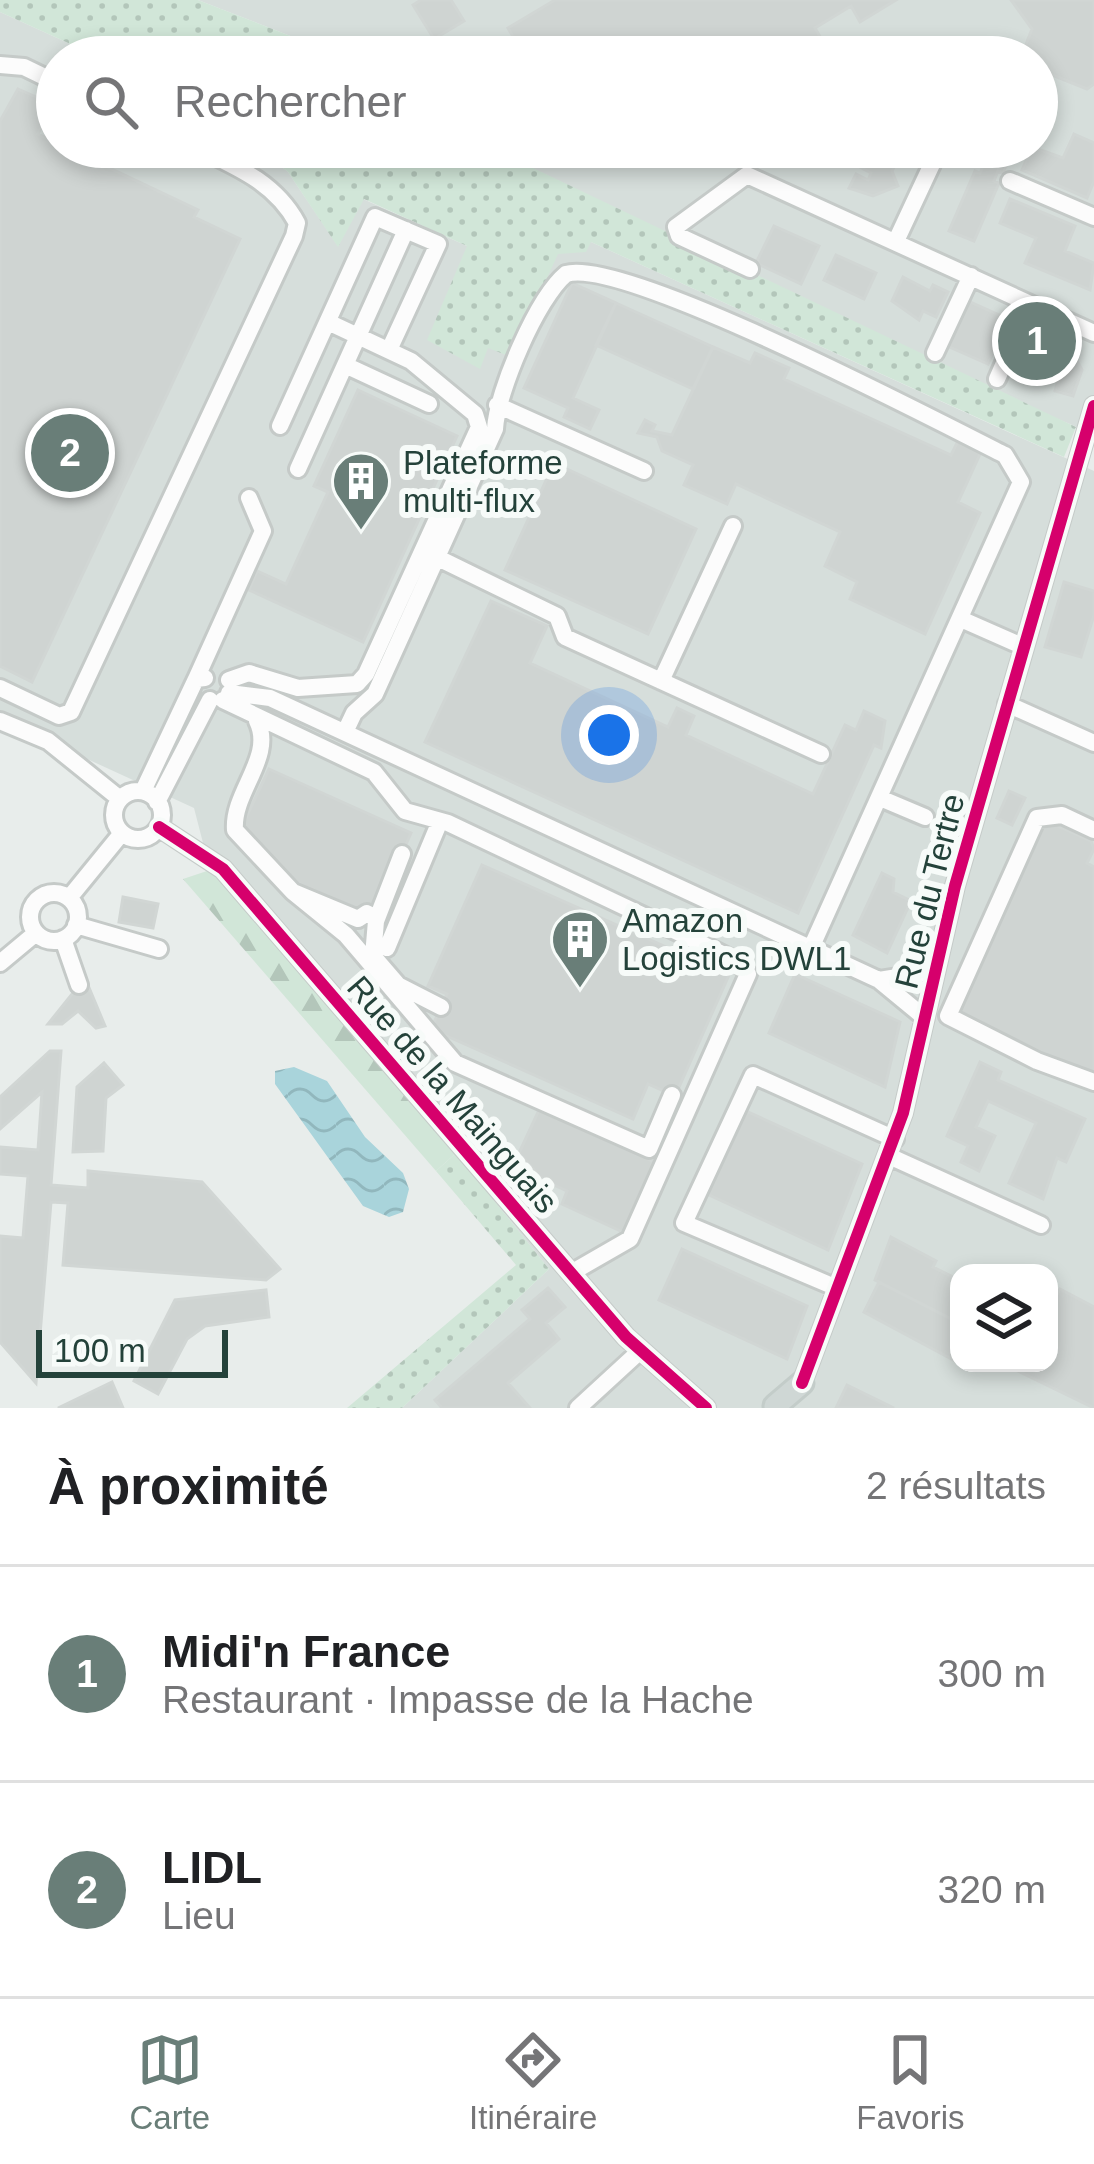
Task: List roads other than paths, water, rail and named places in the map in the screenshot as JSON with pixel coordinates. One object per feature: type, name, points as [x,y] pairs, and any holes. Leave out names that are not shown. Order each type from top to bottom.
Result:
[{"type":"main road","points":[[781,1407],[802,1383]]},
{"type":"street","points":[[0,65],[36,73]]},
{"type":"street","points":[[0,688],[59,716],[71,712],[293,236],[297,223],[291,212],[256,175],[241,168]]},
{"type":"street","points":[[896,241],[930,168]]},
{"type":"street","points":[[750,269],[679,236],[676,227],[747,175],[1094,333]]},
{"type":"street","points":[[1010,181],[1094,220]]},
{"type":"street","points":[[280,426],[375,217],[438,244],[389,350]]},
{"type":"street","points":[[298,469],[406,230]]},
{"type":"street","points":[[346,732],[354,712],[375,694],[495,429],[496,405],[549,293],[566,274],[578,270],[671,298],[825,367],[1005,455],[1017,467],[1020,494],[811,948]]},
{"type":"street","points":[[935,353],[971,276]]},
{"type":"street","points":[[997,379],[1030,304]]},
{"type":"street","points":[[0,721],[48,741],[120,799],[150,796],[223,693],[248,673],[298,688],[357,684],[366,674],[479,427],[476,414],[411,361],[328,322]]},
{"type":"street","points":[[345,365],[429,404]]},
{"type":"street","points":[[496,405],[644,471]]},
{"type":"street","name":"Rue du Tertre","points":[[802,1383],[892,1147],[1007,704],[1094,406]]},
{"type":"street","points":[[122,833],[142,838],[159,826],[150,796],[263,531],[249,498]]},
{"type":"street","points":[[662,681],[734,526]]},
{"type":"street","points":[[438,558],[557,616],[565,637],[821,754]]},
{"type":"street","points":[[963,620],[1024,646]]},
{"type":"street","points":[[201,678],[203,691],[260,694],[811,948],[879,980],[925,1018]]},
{"type":"street","points":[[223,693],[257,721],[374,772],[405,811],[440,821],[738,962],[748,974],[630,1239],[621,1249],[571,1273]]},
{"type":"street","points":[[1007,704],[1094,743]]},
{"type":"street","points":[[257,721],[262,745],[234,813],[235,830],[292,892],[346,935],[467,1070],[649,1150],[673,1095]]},
{"type":"street","points":[[880,798],[925,817]]},
{"type":"street","points":[[120,799],[114,813],[122,833]]},
{"type":"street","points":[[1094,830],[1062,815],[1037,818],[948,1016],[1037,1061],[1094,1082]]},
{"type":"street","points":[[387,948],[440,821]]},
{"type":"street","name":"Rue de la Mainguais","points":[[159,826],[223,869],[640,1351],[706,1407]]},
{"type":"street","points":[[69,898],[122,833]]},
{"type":"street","points":[[402,854],[371,936],[373,956],[398,985],[441,1007]]},
{"type":"street","points":[[292,892],[358,920],[367,913]]},
{"type":"street","points":[[36,933],[30,920],[31,894],[49,893],[69,898],[77,910],[76,925],[63,939]]},
{"type":"street","points":[[76,925],[159,949]]},
{"type":"street","points":[[36,933],[63,939]]},
{"type":"street","points":[[0,963],[36,933]]},
{"type":"street","points":[[63,939],[79,985]]},
{"type":"street","points":[[879,980],[918,978],[935,970]]},
{"type":"street","points":[[837,1288],[684,1222],[754,1075],[1041,1226]]},
{"type":"street","points":[[578,1408],[640,1351]]},
{"type":"water","points":[[294,1067],[327,1081],[365,1137],[403,1173],[409,1189],[403,1212],[389,1217],[363,1206],[275,1084],[275,1071]]},
{"type":"place","name":"Midi'n France","points":[[1037,341]]},
{"type":"place","name":"LIDL","points":[[70,453]]},
{"type":"place","name":"Plateforme multi-flux","points":[[361,532]]},
{"type":"place","name":"Amazon Logistics DWL1","points":[[580,990]]}]
